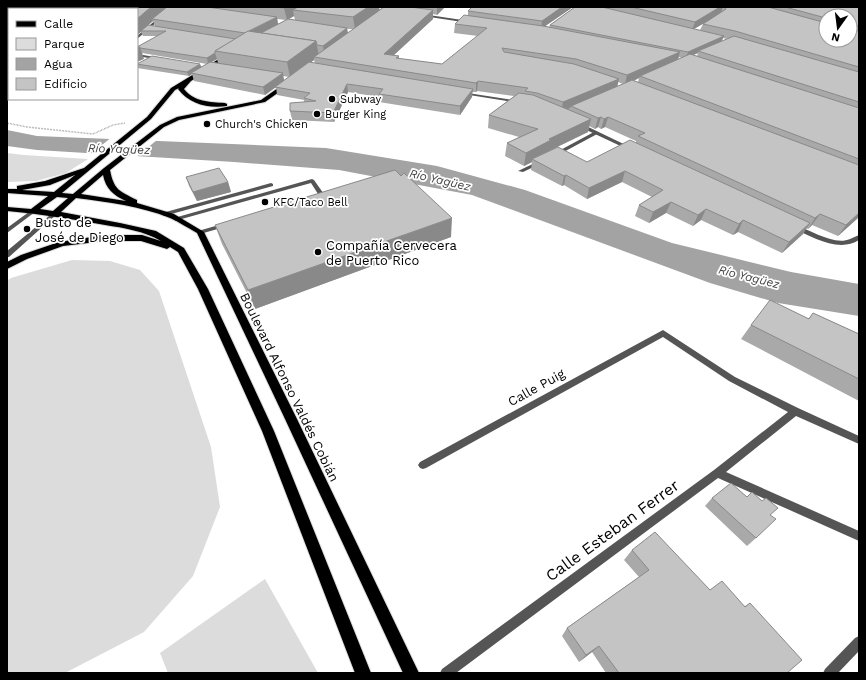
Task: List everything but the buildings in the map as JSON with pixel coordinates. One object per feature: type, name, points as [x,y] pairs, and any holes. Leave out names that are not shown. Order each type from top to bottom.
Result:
[{"type":"main road","points":[[33,211],[91,167],[141,125],[173,89],[237,51]]},
{"type":"main road","points":[[189,79],[181,89],[184,94],[191,99],[213,105],[250,104]]},
{"type":"main road","points":[[55,214],[106,169],[162,126],[177,119],[263,100],[292,80]]},
{"type":"main road","points":[[7,190],[47,183],[91,167]]},
{"type":"main road","points":[[106,169],[112,191],[143,207],[176,219],[200,232]]},
{"type":"main road","points":[[7,190],[75,196],[143,207]]},
{"type":"main road","points":[[7,209],[55,214],[120,225],[153,233],[181,250],[203,289],[268,431],[363,673]]},
{"type":"main road","name":"Boulevard Alfonso Valdés Cobián","points":[[200,232],[291,419],[411,673]]},
{"type":"main road","points":[[7,266],[24,257],[62,244],[105,238],[142,238],[181,250]]},
{"type":"street","points":[[138,37],[173,7],[179,8]]},
{"type":"street","points":[[418,14],[472,22]]},
{"type":"street","points":[[148,28],[156,29]]},
{"type":"street","points":[[138,54],[168,60]]},
{"type":"street","points":[[143,63],[154,57]]},
{"type":"street","points":[[203,66],[218,68]]},
{"type":"street","points":[[284,79],[292,80]]},
{"type":"street","points":[[458,92],[524,103]]},
{"type":"street","points":[[575,123],[639,153]]},
{"type":"street","points":[[521,171],[573,146],[596,133]]},
{"type":"street","points":[[176,219],[312,181],[324,198],[316,200]]},
{"type":"street","points":[[164,214],[271,184]]},
{"type":"street","points":[[7,231],[33,211]]},
{"type":"street","points":[[7,255],[55,214]]},
{"type":"street","points":[[200,232],[236,222]]},
{"type":"street","points":[[790,224],[819,238],[829,241],[849,242],[859,237]]},
{"type":"street","name":"Calle Puig","points":[[423,464],[663,333],[732,379],[795,411]]},
{"type":"street","points":[[795,411],[859,440]]},
{"type":"street","name":"Calle Esteban Ferrer","points":[[446,673],[717,473],[795,411]]},
{"type":"street","points":[[717,473],[859,536]]},
{"type":"street","points":[[829,673],[859,642]]},
{"type":"path","points":[[14,8],[26,8]]},
{"type":"path","points":[[7,123],[34,128],[93,134],[103,131],[112,125],[122,123],[141,125]]},
{"type":"green space","points":[[7,7],[66,7],[8,8],[7,44]]},
{"type":"green space","points":[[7,153],[88,159],[66,173],[36,181],[7,182]]},
{"type":"green space","points":[[72,260],[110,261],[140,270],[159,291],[211,447],[220,507],[193,576],[144,632],[65,673],[7,673],[7,281],[11,278]]},
{"type":"green space","points":[[265,579],[318,673],[168,673],[160,653]]},
{"type":"water","name":"Río Yagüez","points":[[7,130],[37,136],[326,148],[437,166],[525,190],[672,243],[791,272],[859,284],[859,316],[778,303],[710,283],[472,195],[339,170],[37,150],[7,146]]},
{"type":"pier","points":[[112,137],[157,140],[135,158],[88,156]]},
{"type":"place","name":"Subway","points":[[332,99]]},
{"type":"place","name":"Burger King","points":[[317,114]]},
{"type":"place","name":"Church's Chicken","points":[[207,124]]},
{"type":"place","name":"KFC/Taco Bell","points":[[265,202]]},
{"type":"place","name":"Busto de José de Diego","points":[[27,229]]},
{"type":"place","name":"Compañía Cervecera de Puerto Rico","points":[[318,252]]}]
